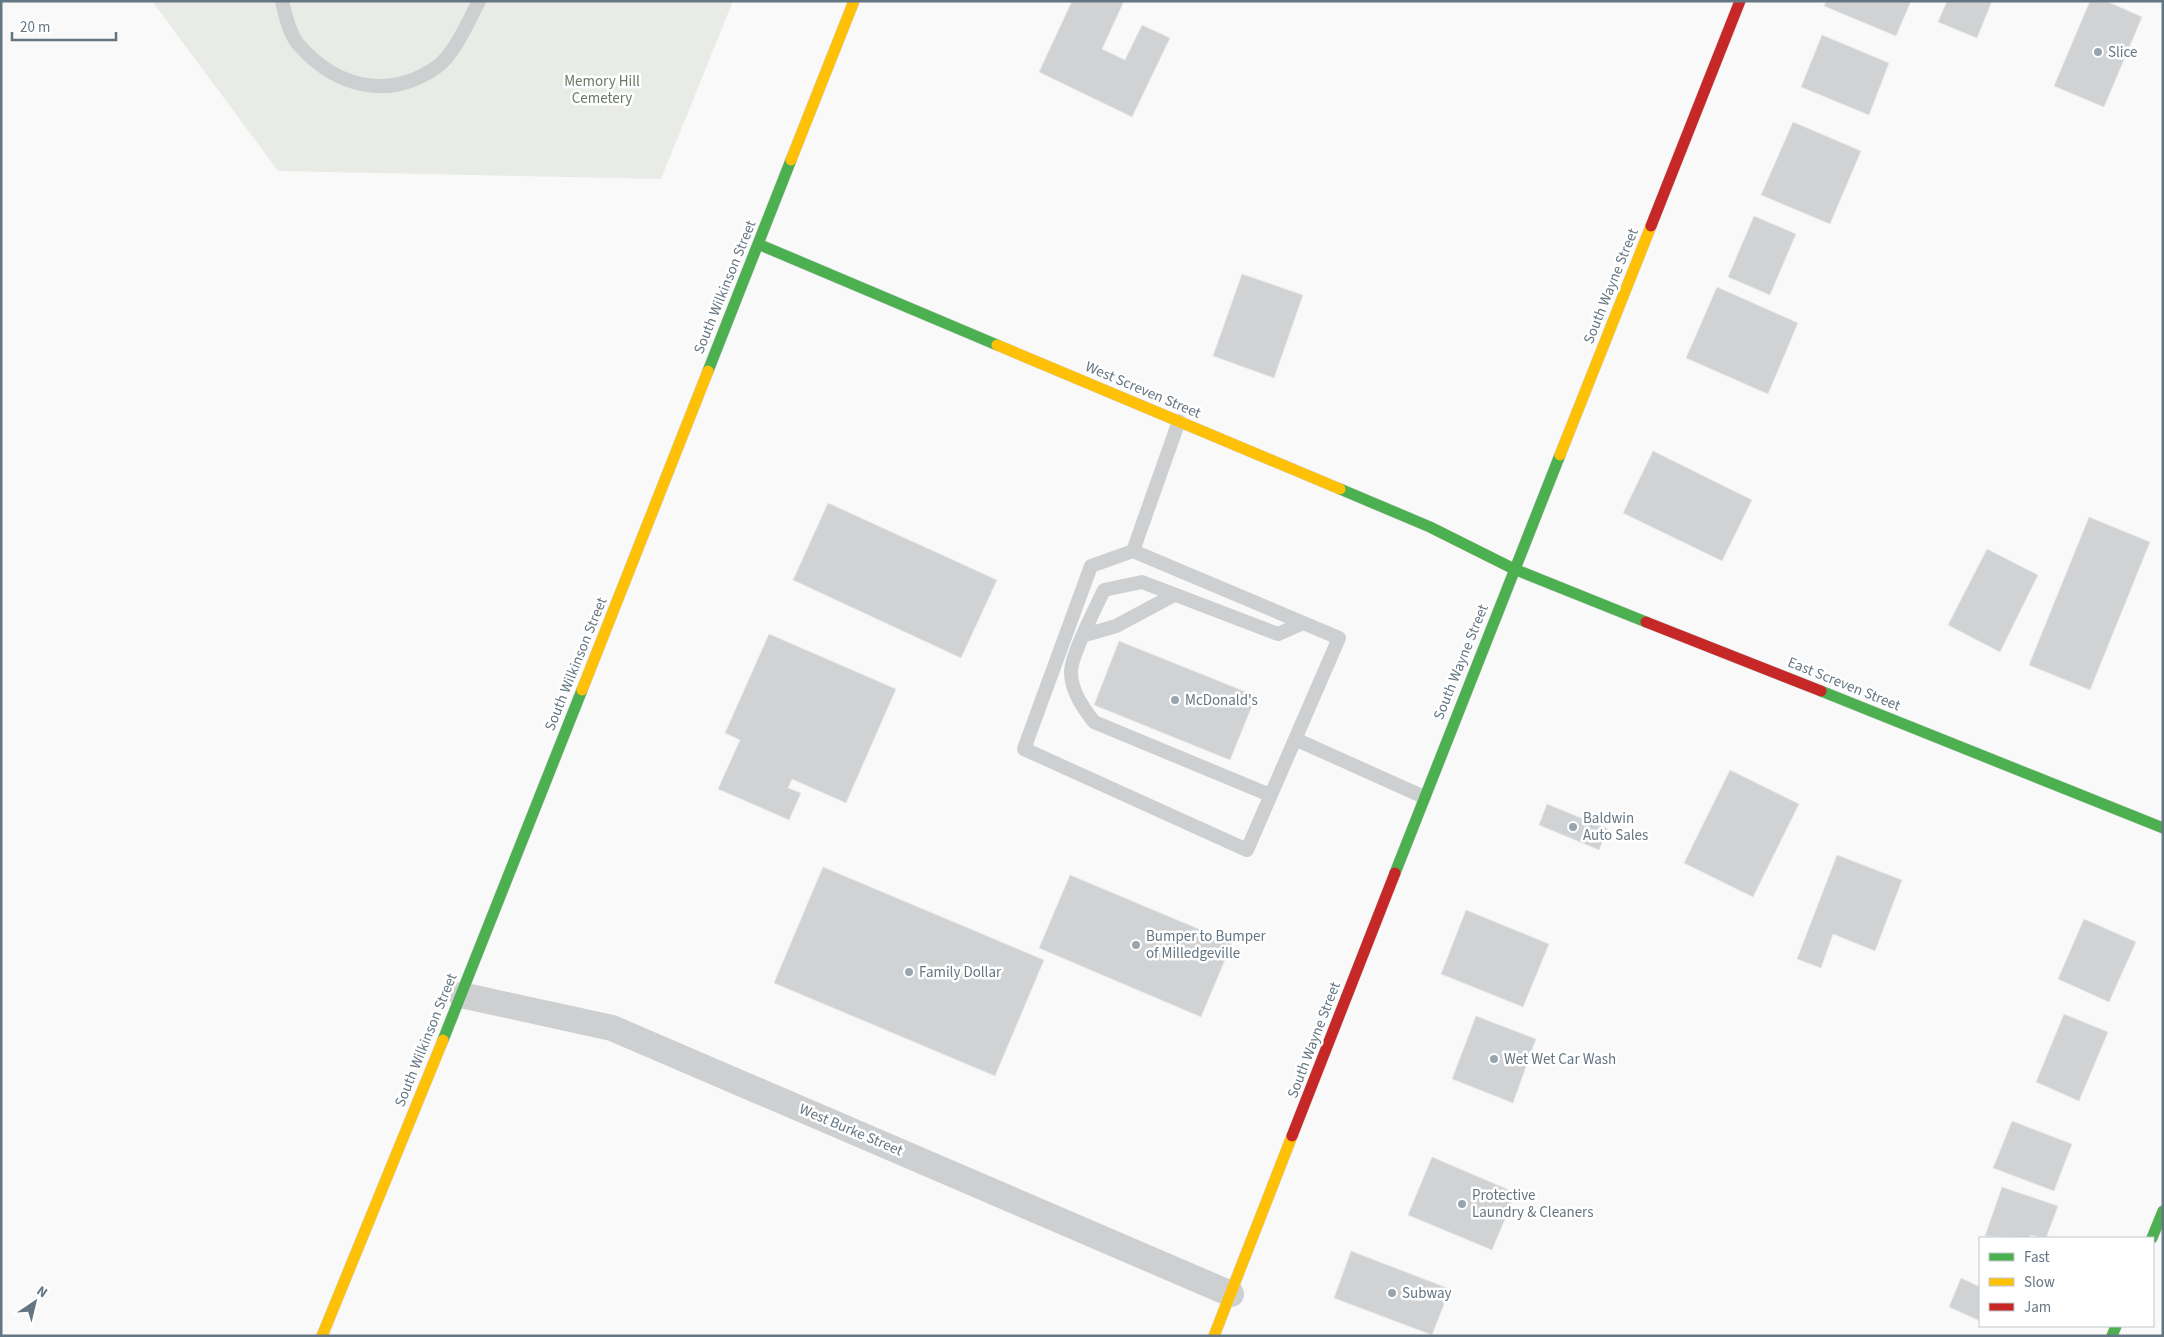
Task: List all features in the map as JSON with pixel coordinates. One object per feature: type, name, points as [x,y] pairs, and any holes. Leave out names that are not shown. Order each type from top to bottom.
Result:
[{"type":"street","name":"South Wilkinson Street","points":[[322,1336],[461,995],[854,1]]},
{"type":"street","name":"South Wayne Street","points":[[1214,1336],[1232,1294],[1424,797],[1740,1]]},
{"type":"street","name":"West Screven Street","points":[[758,244],[1430,527],[1514,569]]},
{"type":"street","name":"East Screven Street","points":[[1514,569],[2163,828]]},
{"type":"street","name":"West Burke Street","points":[[461,995],[612,1028],[1232,1294]]},
{"type":"street","points":[[2152,1237],[2163,1211]]},
{"type":"lane","points":[[282,1],[297,43],[323,66],[351,83],[377,87],[412,81],[440,64],[459,38],[479,1]]},
{"type":"lane","points":[[1133,551],[1179,421]]},
{"type":"lane","points":[[1133,551],[1303,623],[1339,638],[1247,850],[1024,749],[1091,566],[1133,551]]},
{"type":"lane","points":[[1270,794],[1094,722],[1081,706],[1070,673],[1082,636],[1104,590],[1142,582],[1278,634],[1303,623]]},
{"type":"lane","points":[[1082,636],[1116,626],[1174,595]]},
{"type":"lane","points":[[1295,738],[1424,797]]},
{"type":"green space","name":"Memory Hill Cemetery","points":[[152,1],[733,1],[661,179],[278,171]]},
{"type":"building","points":[[1072,1],[1124,1],[1102,49],[1125,60],[1142,25],[1170,38],[1132,117],[1039,72]]},
{"type":"building","points":[[1826,1],[1911,1],[1896,36],[1824,6]]},
{"type":"building","points":[[1947,1],[1992,1],[1977,38],[1938,22]]},
{"type":"building","name":"Slice","points":[[2090,1],[2106,1],[2142,17],[2104,107],[2054,86]]},
{"type":"building","points":[[1822,35],[1889,63],[1869,115],[1801,87]]},
{"type":"building","points":[[1793,122],[1861,151],[1830,224],[1761,195]]},
{"type":"building","points":[[1754,216],[1796,234],[1770,295],[1728,277]]},
{"type":"building","points":[[1242,274],[1303,295],[1274,378],[1213,356]]},
{"type":"building","points":[[1717,287],[1798,323],[1768,394],[1686,358]]},
{"type":"building","points":[[1653,451],[1752,500],[1722,561],[1623,513]]},
{"type":"building","points":[[828,503],[997,580],[961,658],[793,580]]},
{"type":"building","points":[[2089,517],[2150,542],[2090,690],[2029,665]]},
{"type":"building","points":[[1987,549],[2038,575],[2000,652],[1948,625]]},
{"type":"building","points":[[769,634],[896,689],[846,803],[792,779],[788,788],[801,793],[789,820],[718,789],[740,740],[725,733]]},
{"type":"building","name":"McDonald's","points":[[1119,641],[1256,696],[1230,760],[1094,705]]},
{"type":"building","points":[[1730,770],[1799,804],[1753,897],[1684,863]]},
{"type":"building","name":"Baldwin Auto Sales","points":[[1547,804],[1608,829],[1599,850],[1539,825]]},
{"type":"building","points":[[1837,855],[1902,880],[1875,951],[1833,934],[1821,968],[1797,959]]},
{"type":"building","name":"Family Dollar","points":[[823,867],[1044,960],[995,1076],[774,983]]},
{"type":"building","name":"Bumper to Bumper of Milledgeville","points":[[1070,875],[1232,943],[1201,1017],[1039,948]]},
{"type":"building","points":[[1466,910],[1549,944],[1523,1007],[1441,974]]},
{"type":"building","points":[[2084,919],[2136,942],[2109,1002],[2058,979]]},
{"type":"building","points":[[2064,1014],[2108,1032],[2079,1101],[2036,1082]]},
{"type":"building","name":"Wet Wet Car Wash","points":[[1476,1016],[1536,1039],[1513,1103],[1452,1079]]},
{"type":"building","points":[[2012,1121],[2072,1144],[2054,1191],[1993,1168]]},
{"type":"building","name":"Protective Laundry & Cleaners","points":[[1432,1157],[1516,1193],[1492,1250],[1408,1215]]},
{"type":"building","points":[[2002,1187],[2058,1206],[2046,1237],[2030,1235],[2029,1237],[1985,1236]]},
{"type":"building","name":"Subway","points":[[1351,1251],[1450,1289],[1432,1335],[1334,1298]]},
{"type":"building","points":[[1961,1278],[1979,1287],[1979,1321],[1949,1307]]},
{"type":"traffic: fast","points":[[708,371],[791,160]]},
{"type":"traffic: fast","points":[[758,244],[997,345]]},
{"type":"traffic: fast","points":[[1395,873],[1560,455]]},
{"type":"traffic: fast","points":[[1340,489],[1430,527],[1514,569],[1646,622]]},
{"type":"traffic: fast","points":[[443,1040],[582,690]]},
{"type":"traffic: fast","points":[[1821,691],[2163,828]]},
{"type":"traffic: fast","points":[[2152,1237],[2163,1211]]},
{"type":"traffic: fast","points":[[2112,1336],[2116,1327]]},
{"type":"traffic: slow","points":[[791,160],[854,1]]},
{"type":"traffic: slow","points":[[1560,455],[1651,226]]},
{"type":"traffic: slow","points":[[997,345],[1340,489]]},
{"type":"traffic: slow","points":[[582,690],[708,371]]},
{"type":"traffic: slow","points":[[322,1336],[443,1040]]},
{"type":"traffic: slow","points":[[1214,1336],[1292,1136]]},
{"type":"traffic: jam","points":[[1651,226],[1740,1]]},
{"type":"traffic: jam","points":[[1646,622],[1821,691]]},
{"type":"traffic: jam","points":[[1292,1136],[1395,873]]},
{"type":"place","name":"Slice","points":[[2098,52]]},
{"type":"place","name":"McDonald's","points":[[1175,700]]},
{"type":"place","name":"Baldwin Auto Sales","points":[[1573,827]]},
{"type":"place","name":"Bumper to Bumper of Milledgeville","points":[[1136,945]]},
{"type":"place","name":"Family Dollar","points":[[909,972]]},
{"type":"place","name":"Wet Wet Car Wash","points":[[1494,1059]]},
{"type":"place","name":"Protective Laundry & Cleaners","points":[[1462,1204]]},
{"type":"place","name":"Subway","points":[[1392,1293]]}]
